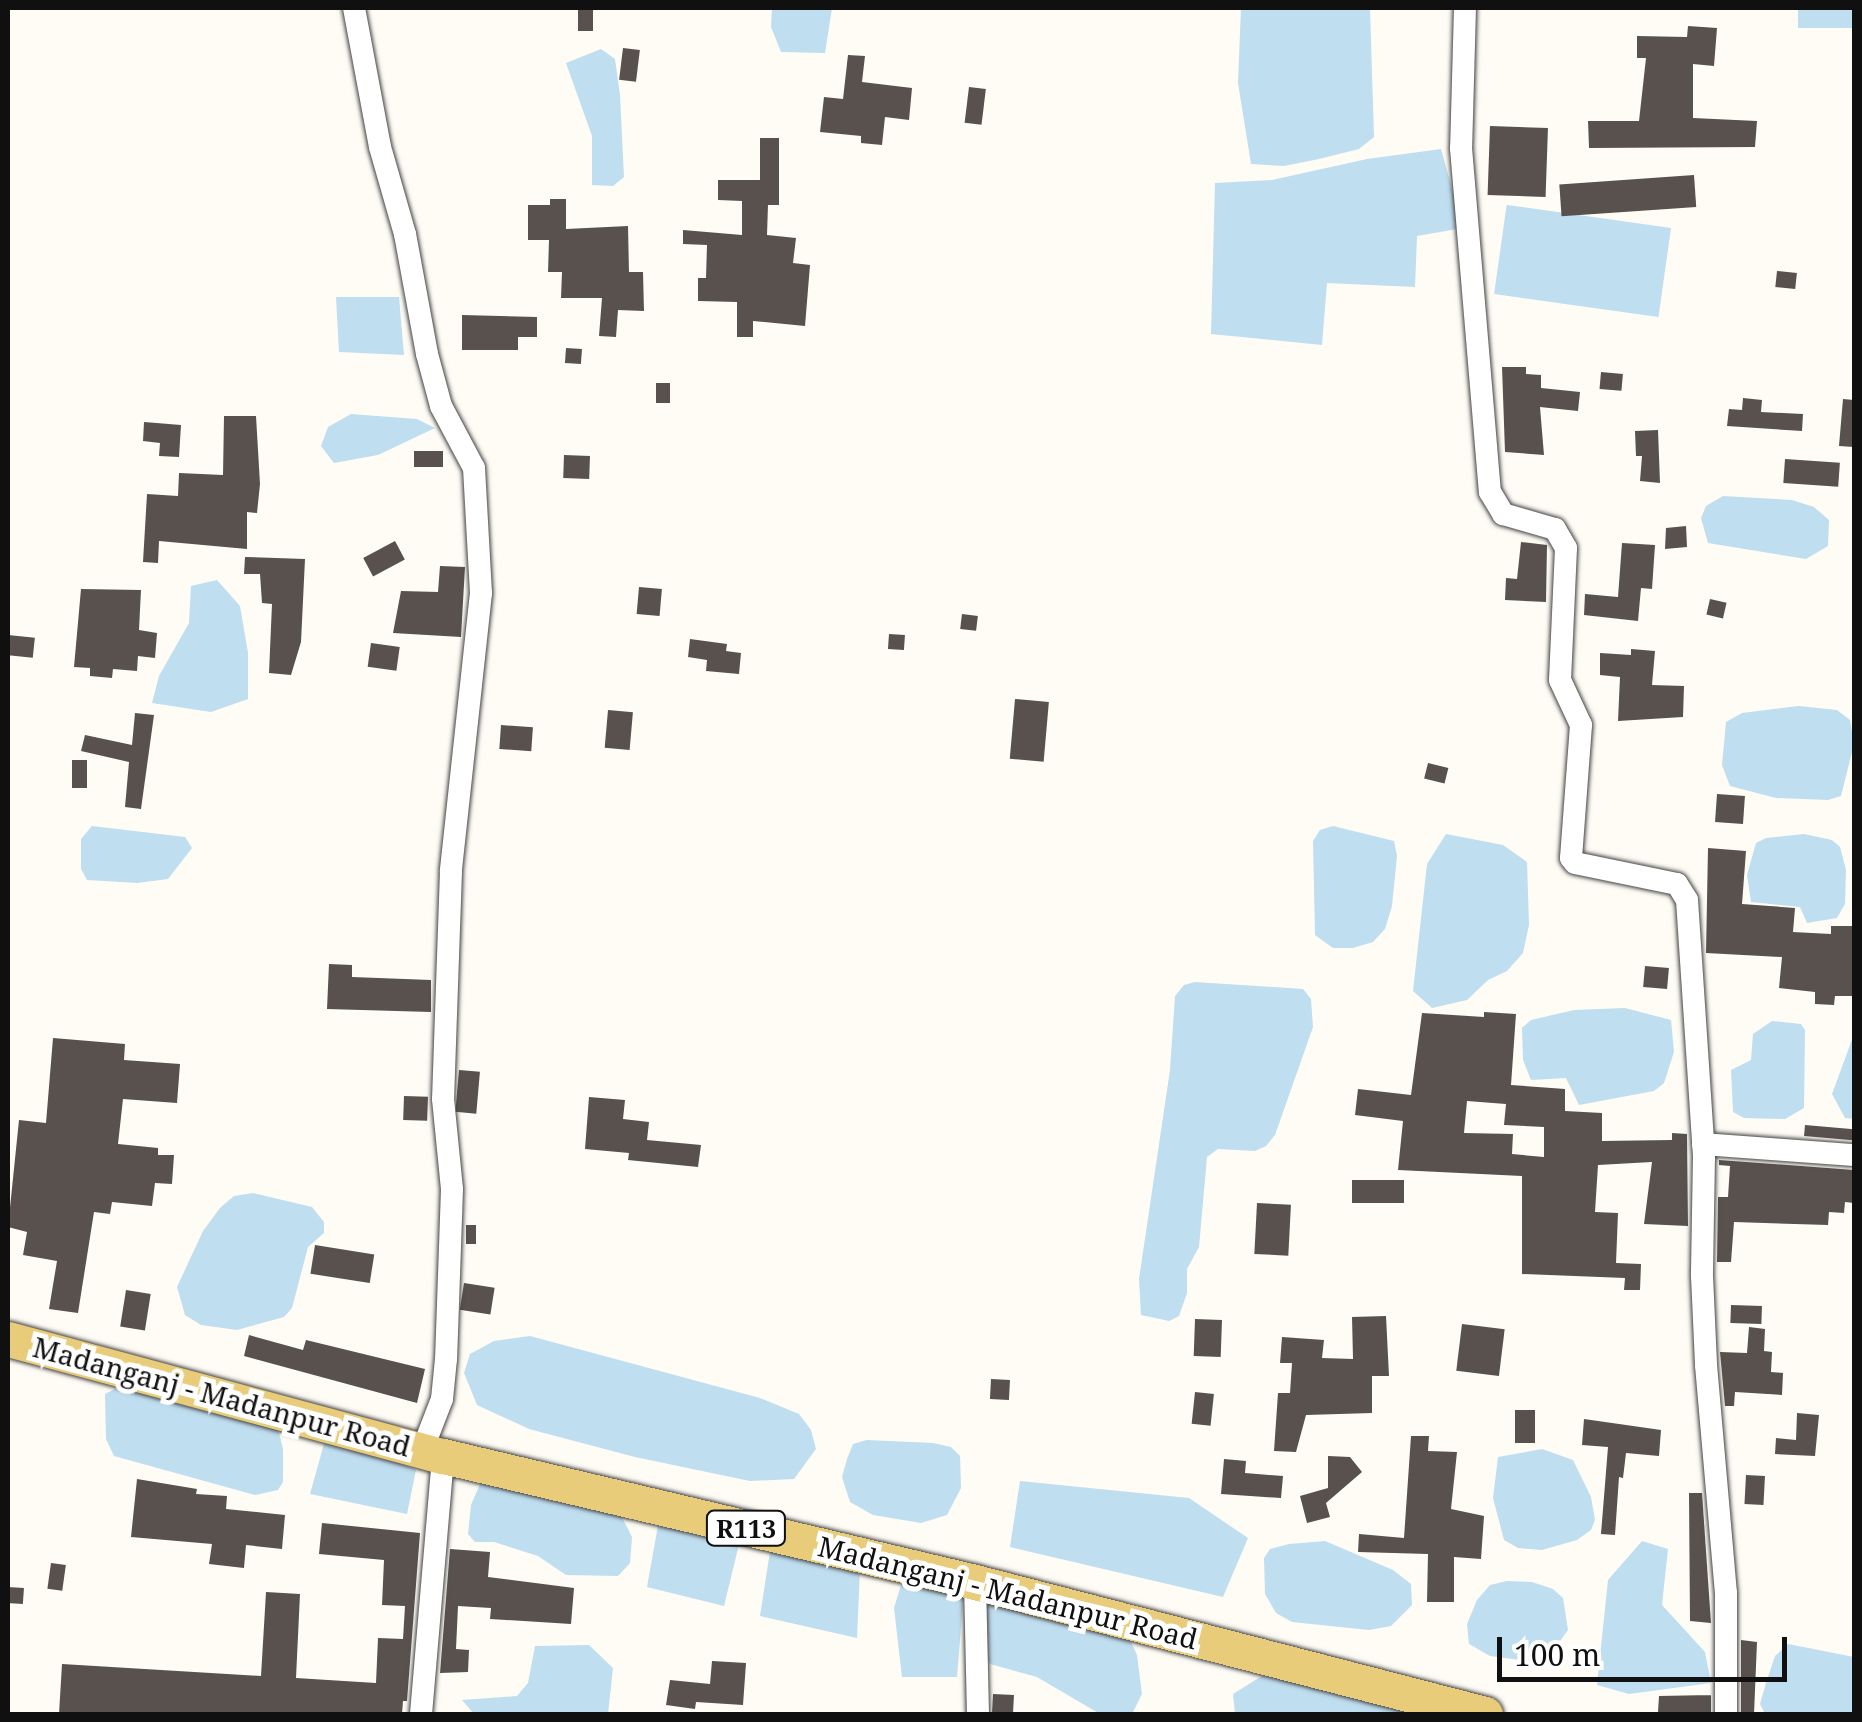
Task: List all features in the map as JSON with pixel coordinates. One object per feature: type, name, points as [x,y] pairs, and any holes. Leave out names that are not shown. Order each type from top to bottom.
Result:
[{"type":"main road","name":"Madanganj - Madanpur Road","points":[[8,1339],[432,1452],[974,1582],[1484,1714]]},
{"type":"street","points":[[354,8],[380,147],[405,234],[427,354],[442,406],[474,468],[481,594],[476,664],[458,777],[451,871],[444,1099],[452,1189],[446,1359],[432,1452],[421,1714]]},
{"type":"street","points":[[1465,8],[1461,148],[1490,492],[1503,514],[1554,529],[1566,548],[1560,680],[1580,726],[1571,858],[1574,863],[1677,884],[1687,900],[1703,1144],[1702,1276],[1724,1557],[1726,1714]]},
{"type":"street","points":[[1703,1144],[1854,1155]]},
{"type":"street","points":[[974,1582],[978,1714]]},
{"type":"water","points":[[772,8],[832,8],[825,53],[781,52],[771,27]]},
{"type":"water","points":[[1241,8],[1370,8],[1374,137],[1359,149],[1319,159],[1284,166],[1251,164],[1238,83]]},
{"type":"water","points":[[1798,8],[1854,8],[1854,28],[1798,28]]},
{"type":"water","points":[[601,49],[615,59],[620,95],[624,177],[613,186],[592,185],[592,136],[566,63]]},
{"type":"water","points":[[1441,149],[1463,228],[1417,236],[1415,287],[1327,283],[1322,345],[1211,334],[1215,183],[1272,180],[1367,159]]},
{"type":"water","points":[[1507,205],[1671,228],[1658,317],[1494,294]]},
{"type":"water","points":[[336,297],[399,297],[404,355],[339,352]]},
{"type":"water","points":[[351,414],[417,419],[435,428],[378,455],[334,463],[321,446],[328,427]]},
{"type":"water","points":[[1723,496],[1792,500],[1814,507],[1829,520],[1828,546],[1806,559],[1708,543],[1701,518],[1706,506]]},
{"type":"water","points":[[217,580],[240,606],[248,653],[248,699],[211,712],[152,703],[159,676],[189,623],[191,586]]},
{"type":"water","points":[[1799,706],[1837,710],[1850,720],[1854,744],[1841,796],[1828,800],[1776,798],[1730,786],[1722,765],[1726,722],[1742,713]]},
{"type":"water","points":[[92,826],[185,837],[192,848],[168,879],[137,883],[87,880],[81,869],[81,839]]},
{"type":"water","points":[[1333,826],[1394,841],[1397,856],[1392,906],[1385,929],[1373,942],[1353,948],[1333,948],[1315,935],[1313,841],[1320,830]]},
{"type":"water","points":[[1446,834],[1503,845],[1527,862],[1529,925],[1523,953],[1507,971],[1488,980],[1467,1000],[1432,1008],[1413,991],[1427,864]]},
{"type":"water","points":[[1804,834],[1832,840],[1840,847],[1846,870],[1845,904],[1837,918],[1807,923],[1800,907],[1751,902],[1747,875],[1756,843],[1766,838]]},
{"type":"water","points":[[1195,982],[1303,989],[1311,999],[1313,1027],[1275,1135],[1255,1151],[1218,1149],[1207,1157],[1199,1247],[1187,1269],[1187,1293],[1179,1316],[1169,1321],[1141,1315],[1139,1279],[1170,1070],[1175,996],[1184,985]]},
{"type":"water","points":[[1625,1008],[1671,1020],[1674,1052],[1664,1083],[1654,1091],[1579,1105],[1566,1078],[1531,1080],[1523,1060],[1522,1028],[1531,1020],[1574,1010]]},
{"type":"water","points":[[1772,1021],[1801,1024],[1805,1030],[1804,1108],[1785,1119],[1744,1118],[1733,1112],[1731,1070],[1751,1060],[1753,1034]]},
{"type":"water","points":[[1854,1034],[1854,1119],[1845,1118],[1832,1094]]},
{"type":"water","points":[[253,1193],[312,1207],[324,1222],[324,1233],[308,1247],[292,1308],[284,1317],[237,1330],[201,1325],[185,1315],[177,1287],[203,1231],[220,1208],[234,1196]]},
{"type":"water","points":[[530,1336],[760,1398],[799,1414],[811,1430],[816,1449],[794,1479],[750,1481],[529,1429],[477,1405],[464,1373],[470,1354],[494,1341]]},
{"type":"water","points":[[123,1385],[163,1399],[276,1421],[283,1449],[283,1482],[278,1490],[255,1495],[114,1456],[106,1439],[105,1394]]},
{"type":"water","points":[[327,1433],[416,1470],[407,1514],[310,1494]]},
{"type":"water","points":[[867,1440],[951,1447],[960,1456],[961,1488],[947,1515],[921,1523],[873,1515],[850,1502],[842,1477],[853,1444]]},
{"type":"water","points":[[1542,1449],[1573,1460],[1591,1497],[1595,1520],[1591,1530],[1577,1540],[1542,1550],[1518,1548],[1504,1540],[1493,1498],[1498,1457]]},
{"type":"water","points":[[490,1475],[616,1505],[632,1537],[630,1563],[618,1576],[566,1575],[538,1556],[494,1542],[475,1542],[468,1534],[471,1505],[480,1484]]},
{"type":"water","points":[[1020,1481],[1189,1498],[1248,1538],[1223,1597],[1010,1547]]},
{"type":"water","points":[[659,1520],[742,1532],[724,1606],[647,1587]]},
{"type":"water","points":[[1325,1541],[1393,1570],[1411,1584],[1412,1605],[1391,1626],[1369,1630],[1292,1622],[1276,1613],[1265,1594],[1264,1558],[1270,1549]]},
{"type":"water","points":[[1642,1541],[1668,1549],[1662,1605],[1705,1652],[1711,1683],[1629,1694],[1597,1685],[1608,1580]]},
{"type":"water","points":[[771,1545],[860,1568],[857,1638],[760,1616]]},
{"type":"water","points":[[905,1572],[964,1589],[957,1677],[902,1677],[894,1608]]},
{"type":"water","points":[[1532,1582],[1553,1589],[1563,1598],[1568,1630],[1544,1663],[1490,1656],[1469,1644],[1467,1624],[1477,1600],[1490,1585]]},
{"type":"water","points":[[989,1602],[1126,1631],[1137,1655],[1142,1694],[1132,1714],[1100,1714],[1037,1677],[990,1664],[984,1651],[984,1614]]},
{"type":"water","points":[[1788,1644],[1854,1657],[1854,1714],[1765,1714],[1760,1704],[1766,1683],[1775,1656]]},
{"type":"water","points":[[589,1645],[613,1668],[608,1714],[474,1714],[462,1700],[517,1696],[528,1683],[535,1646]]},
{"type":"water","points":[[1273,1669],[1459,1714],[1235,1714],[1233,1694]]},
{"type":"building","points":[[578,8],[593,8],[593,31],[578,31]]},
{"type":"building","points":[[1688,26],[1717,28],[1714,66],[1693,64],[1693,118],[1757,121],[1755,147],[1589,148],[1588,121],[1639,121],[1646,58],[1637,58],[1637,36],[1687,37]]},
{"type":"building","points":[[623,48],[640,50],[636,82],[619,80]]},
{"type":"building","points":[[848,55],[865,56],[862,82],[912,88],[909,120],[885,117],[882,145],[861,143],[861,136],[820,132],[824,97],[843,99]]},
{"type":"building","points":[[969,87],[986,89],[981,125],[965,123]]},
{"type":"building","points":[[1490,126],[1548,128],[1546,197],[1488,195]]},
{"type":"building","points":[[760,138],[779,138],[779,205],[768,205],[767,235],[796,238],[793,263],[810,265],[805,326],[753,321],[753,337],[737,337],[737,302],[698,301],[698,278],[706,278],[707,245],[683,244],[683,230],[742,235],[742,201],[718,200],[718,180],[760,180]]},
{"type":"building","points":[[1694,175],[1696,207],[1562,216],[1559,184]]},
{"type":"building","points":[[550,199],[566,199],[566,229],[628,226],[629,272],[643,272],[644,311],[618,310],[616,337],[599,336],[602,298],[561,298],[562,272],[548,272],[549,240],[528,240],[528,205],[550,205]]},
{"type":"building","points":[[1777,271],[1797,273],[1795,289],[1775,287]]},
{"type":"building","points":[[462,315],[537,317],[537,337],[518,337],[518,350],[462,350]]},
{"type":"building","points":[[566,348],[582,349],[581,364],[565,363]]},
{"type":"building","points":[[1502,367],[1526,367],[1526,374],[1541,375],[1541,388],[1580,392],[1578,411],[1540,407],[1544,455],[1505,452]]},
{"type":"building","points":[[1601,372],[1623,374],[1621,391],[1600,389]]},
{"type":"building","points":[[656,383],[670,383],[670,403],[656,403]]},
{"type":"building","points":[[1743,398],[1762,400],[1761,412],[1803,414],[1802,431],[1727,426],[1729,409],[1742,410]]},
{"type":"building","points":[[1843,399],[1854,400],[1854,447],[1839,446]]},
{"type":"building","points":[[224,416],[256,416],[260,484],[257,513],[247,512],[247,549],[159,541],[158,563],[143,562],[147,494],[178,496],[179,473],[223,475]]},
{"type":"building","points":[[144,422],[181,425],[179,457],[159,456],[160,443],[143,441]]},
{"type":"building","points":[[1658,430],[1660,483],[1640,481],[1642,456],[1636,456],[1635,431]]},
{"type":"building","points":[[414,451],[443,451],[443,467],[414,467]]},
{"type":"building","points":[[564,455],[590,456],[589,479],[563,478]]},
{"type":"building","points":[[1785,459],[1840,463],[1838,487],[1783,483]]},
{"type":"building","points":[[1686,526],[1687,547],[1665,549],[1666,528]]},
{"type":"building","points":[[395,541],[405,560],[373,576],[363,558]]},
{"type":"building","points":[[1521,542],[1547,545],[1546,602],[1505,600],[1506,578],[1517,579]]},
{"type":"building","points":[[1622,543],[1655,545],[1652,589],[1641,588],[1638,621],[1584,615],[1585,594],[1618,597]]},
{"type":"building","points":[[245,557],[305,559],[301,642],[291,675],[269,673],[272,604],[262,603],[260,574],[244,574]]},
{"type":"building","points":[[440,566],[465,567],[461,637],[393,633],[401,591],[438,592]]},
{"type":"building","points":[[639,587],[662,589],[660,616],[637,614]]},
{"type":"building","points":[[81,589],[141,590],[139,630],[157,633],[155,658],[138,656],[137,671],[113,669],[112,678],[90,676],[90,668],[74,667]]},
{"type":"building","points":[[1710,599],[1727,603],[1723,618],[1706,615]]},
{"type":"building","points":[[962,614],[978,616],[976,631],[960,629]]},
{"type":"building","points":[[889,634],[905,635],[904,650],[888,649]]},
{"type":"building","points":[[8,635],[35,638],[33,658],[8,655]]},
{"type":"building","points":[[690,639],[727,644],[726,651],[741,653],[739,674],[706,671],[707,660],[688,657]]},
{"type":"building","points":[[371,643],[400,647],[396,671],[368,667]]},
{"type":"building","points":[[1631,649],[1655,651],[1652,685],[1684,686],[1683,717],[1618,721],[1620,677],[1600,675],[1600,653],[1631,655]]},
{"type":"building","points":[[1015,699],[1049,702],[1044,762],[1010,759]]},
{"type":"building","points":[[608,710],[633,712],[630,750],[605,748]]},
{"type":"building","points":[[135,713],[154,715],[141,809],[125,807],[129,762],[81,751],[85,735],[132,745]]},
{"type":"building","points":[[501,725],[533,727],[531,751],[499,749]]},
{"type":"building","points":[[72,760],[87,760],[87,788],[72,788]]},
{"type":"building","points":[[1428,763],[1448,768],[1445,784],[1424,779]]},
{"type":"building","points":[[1717,794],[1745,796],[1743,824],[1715,822]]},
{"type":"building","points":[[1708,848],[1746,851],[1742,904],[1795,908],[1793,932],[1831,934],[1831,926],[1854,926],[1852,996],[1835,996],[1834,1005],[1815,1004],[1815,992],[1779,988],[1782,957],[1706,953]]},
{"type":"building","points":[[329,964],[352,965],[352,977],[431,980],[431,1012],[327,1009]]},
{"type":"building","points":[[1645,966],[1669,968],[1667,989],[1643,987]]},
{"type":"building","points":[[1484,1012],[1516,1014],[1511,1085],[1565,1089],[1565,1111],[1602,1113],[1602,1141],[1672,1140],[1672,1133],[1687,1134],[1688,1226],[1644,1224],[1652,1162],[1598,1165],[1595,1212],[1618,1213],[1616,1263],[1641,1264],[1640,1290],[1624,1290],[1625,1278],[1522,1274],[1522,1176],[1398,1170],[1403,1121],[1355,1115],[1358,1089],[1411,1095],[1422,1013],[1484,1017]],"holes":[[[1467,1101],[1506,1104],[1504,1125],[1544,1127],[1544,1157],[1512,1154],[1513,1134],[1464,1133]]]},
{"type":"building","points":[[53,1038],[125,1044],[124,1060],[180,1064],[177,1103],[123,1099],[118,1144],[158,1148],[158,1155],[174,1155],[172,1184],[155,1183],[152,1206],[112,1202],[110,1214],[94,1212],[78,1313],[49,1309],[57,1261],[23,1255],[27,1232],[8,1227],[19,1120],[46,1123]]},
{"type":"building","points":[[459,1070],[480,1072],[476,1114],[455,1112]]},
{"type":"building","points":[[404,1096],[428,1097],[427,1121],[403,1120]]},
{"type":"building","points":[[589,1097],[625,1100],[623,1119],[649,1122],[647,1140],[701,1145],[698,1167],[628,1160],[629,1153],[585,1149]]},
{"type":"building","points":[[1805,1125],[1854,1129],[1853,1140],[1804,1136]]},
{"type":"building","points":[[1719,1160],[1854,1170],[1854,1203],[1845,1202],[1844,1213],[1829,1212],[1828,1225],[1734,1222],[1731,1262],[1717,1262],[1718,1197],[1728,1197],[1730,1166],[1719,1165]]},
{"type":"building","points":[[1352,1180],[1404,1180],[1404,1203],[1352,1203]]},
{"type":"building","points":[[1257,1203],[1291,1205],[1288,1256],[1254,1254]]},
{"type":"building","points":[[466,1225],[476,1225],[476,1244],[466,1244]]},
{"type":"building","points":[[315,1245],[374,1254],[370,1283],[310,1274]]},
{"type":"building","points":[[464,1283],[495,1288],[490,1315],[460,1310]]},
{"type":"building","points":[[126,1290],[151,1294],[145,1330],[120,1327]]},
{"type":"building","points":[[1731,1305],[1762,1306],[1761,1324],[1730,1323]]},
{"type":"building","points":[[1386,1316],[1389,1376],[1372,1376],[1372,1413],[1306,1415],[1296,1452],[1274,1451],[1278,1393],[1290,1393],[1292,1363],[1280,1363],[1282,1337],[1324,1340],[1322,1358],[1353,1359],[1352,1317]]},
{"type":"building","points":[[1195,1319],[1222,1320],[1221,1357],[1194,1356]]},
{"type":"building","points":[[1462,1324],[1505,1329],[1499,1376],[1456,1371]]},
{"type":"building","points":[[1749,1327],[1765,1329],[1764,1351],[1772,1352],[1771,1372],[1783,1373],[1782,1395],[1735,1392],[1734,1406],[1725,1406],[1720,1352],[1747,1353]]},
{"type":"building","points":[[249,1335],[303,1350],[306,1340],[425,1369],[417,1403],[244,1356]]},
{"type":"building","points":[[991,1379],[1010,1380],[1009,1400],[990,1399]]},
{"type":"building","points":[[1195,1392],[1214,1394],[1211,1426],[1192,1424]]},
{"type":"building","points":[[1515,1410],[1535,1410],[1535,1443],[1515,1443]]},
{"type":"building","points":[[1797,1413],[1819,1415],[1815,1456],[1775,1454],[1776,1438],[1796,1440]]},
{"type":"building","points":[[1584,1419],[1661,1430],[1659,1456],[1626,1453],[1623,1478],[1619,1477],[1615,1535],[1601,1534],[1608,1447],[1582,1445]]},
{"type":"building","points":[[1411,1436],[1429,1436],[1428,1451],[1457,1452],[1451,1509],[1484,1516],[1481,1559],[1454,1557],[1454,1602],[1427,1602],[1428,1554],[1358,1552],[1359,1534],[1404,1538]]},
{"type":"building","points":[[1328,1456],[1350,1457],[1362,1472],[1326,1503],[1330,1517],[1307,1523],[1300,1496],[1328,1488]]},
{"type":"building","points":[[1224,1459],[1246,1461],[1245,1473],[1283,1476],[1281,1498],[1221,1494]]},
{"type":"building","points":[[1746,1475],[1765,1476],[1763,1505],[1744,1504]]},
{"type":"building","points":[[137,1479],[197,1489],[196,1494],[227,1496],[226,1509],[285,1515],[282,1549],[246,1545],[244,1568],[209,1564],[212,1544],[131,1537]]},
{"type":"building","points":[[1689,1493],[1702,1493],[1711,1623],[1690,1621]]},
{"type":"building","points":[[322,1523],[420,1533],[407,1701],[403,1701],[402,1714],[59,1714],[62,1664],[261,1676],[266,1592],[300,1594],[296,1678],[376,1683],[378,1638],[403,1639],[405,1606],[382,1605],[384,1560],[319,1554]]},
{"type":"building","points":[[450,1549],[490,1552],[488,1577],[574,1588],[571,1624],[490,1619],[491,1608],[458,1606],[456,1649],[469,1650],[468,1672],[440,1673]]},
{"type":"building","points":[[51,1563],[66,1565],[62,1591],[47,1589]]},
{"type":"building","points":[[8,1587],[24,1588],[23,1604],[8,1603]]},
{"type":"building","points":[[1741,1640],[1757,1642],[1754,1714],[1741,1714]]},
{"type":"building","points":[[712,1661],[746,1663],[743,1705],[696,1702],[695,1709],[666,1705],[670,1680],[710,1684]]},
{"type":"building","points":[[993,1694],[1014,1695],[1013,1714],[992,1713]]},
{"type":"building","points":[[1711,1695],[1711,1714],[1658,1712],[1659,1696]]}]
